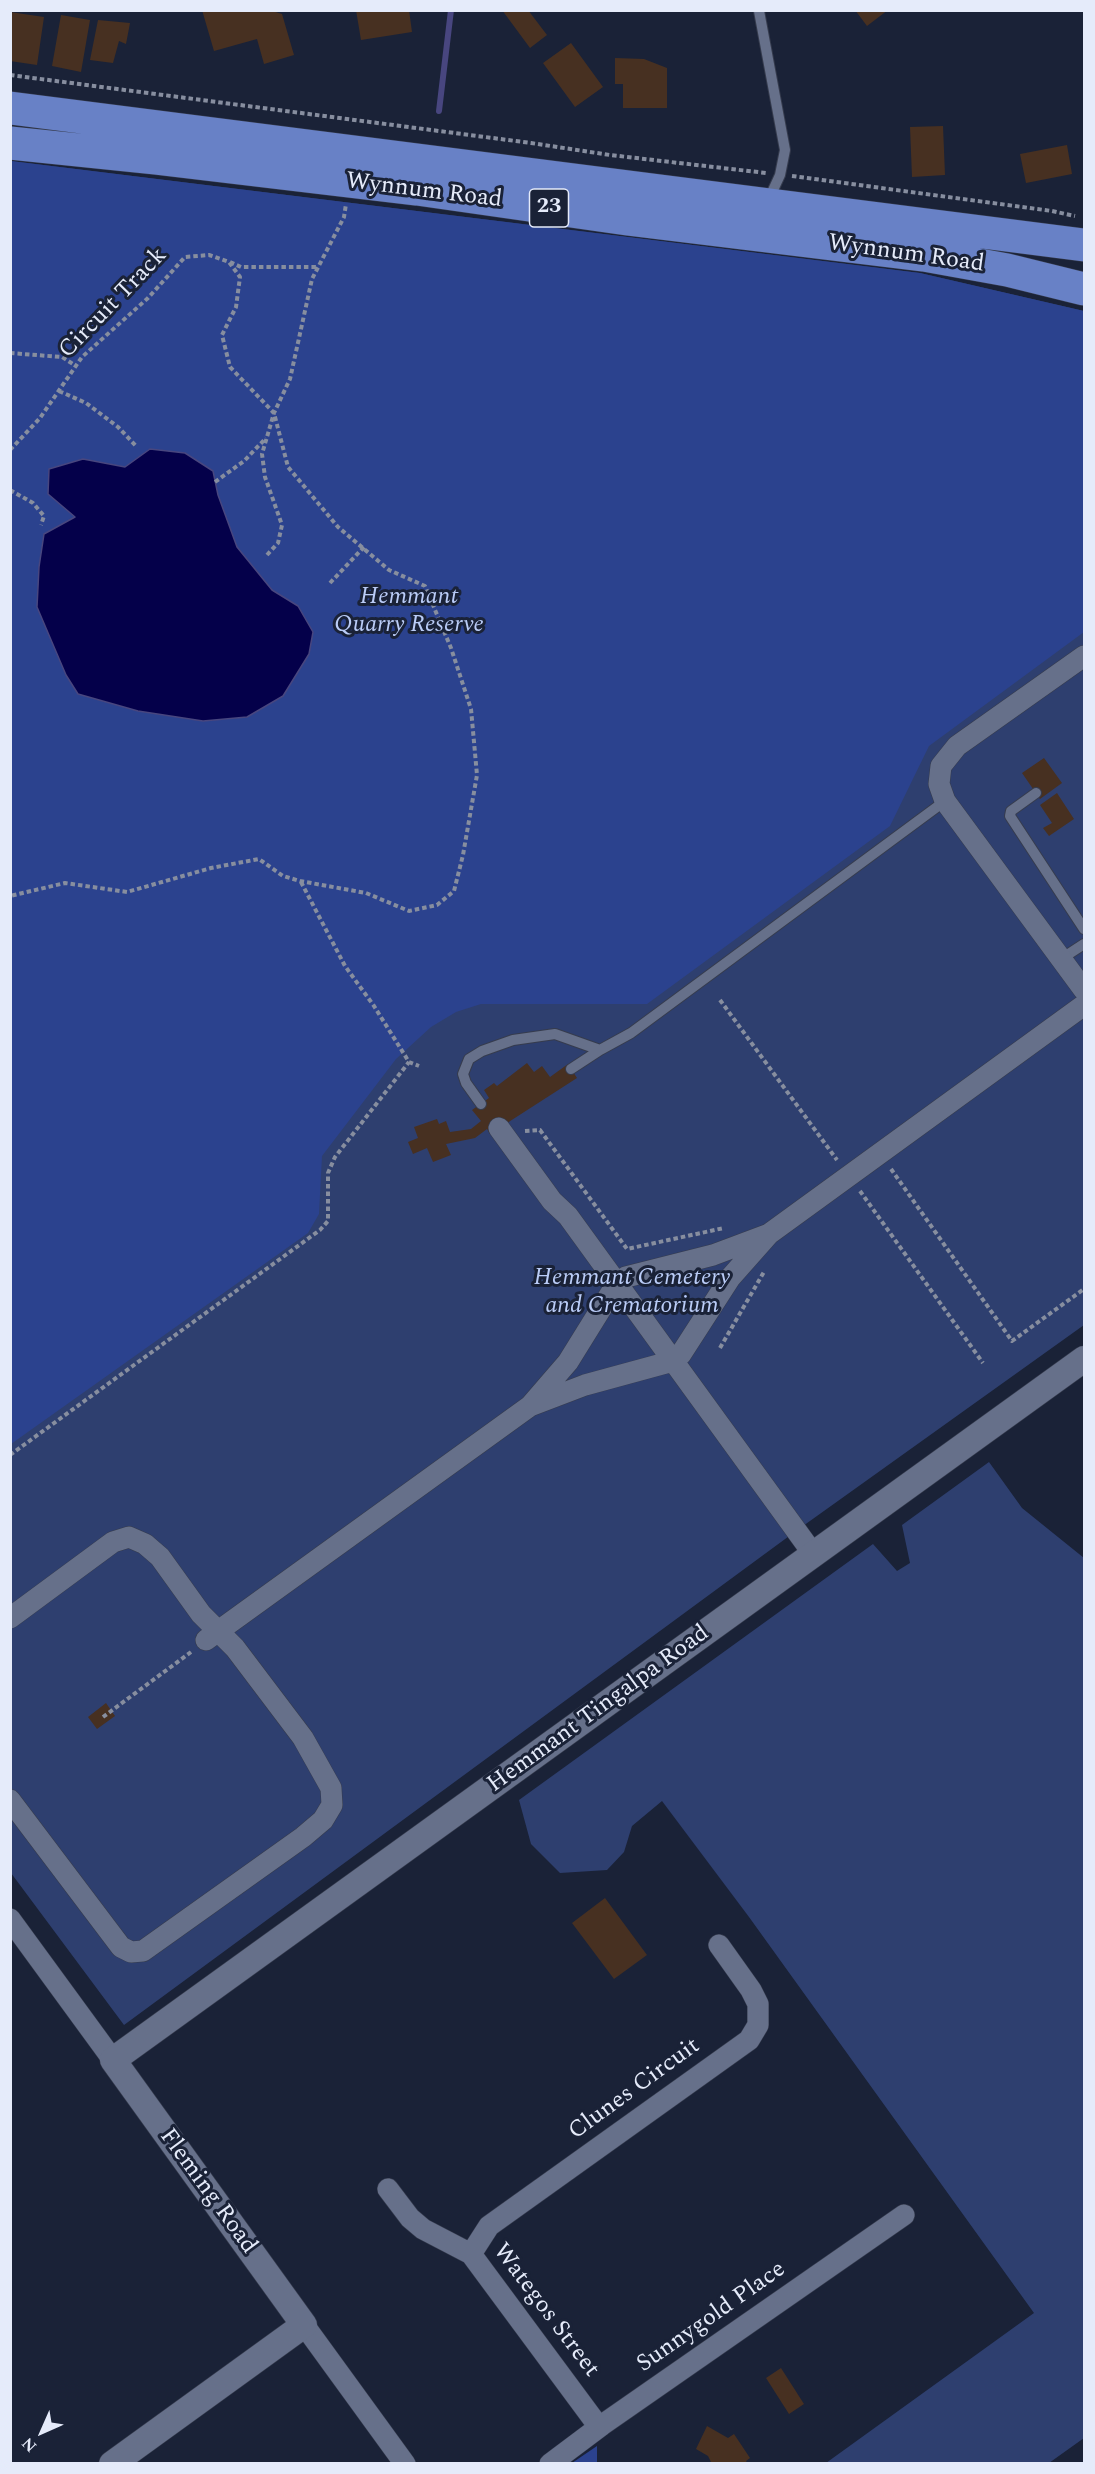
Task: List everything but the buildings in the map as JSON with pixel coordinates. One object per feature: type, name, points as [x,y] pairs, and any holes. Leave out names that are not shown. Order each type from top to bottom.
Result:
[{"type":"main road","name":"Wynnum Road","points":[[10,108],[1084,245]]},
{"type":"main road","name":"Wynnum Road","points":[[10,143],[156,158],[924,255],[1007,270],[1084,289]]},
{"type":"street","points":[[1084,656],[957,746],[941,766],[939,784],[945,801],[1084,990]]},
{"type":"street","points":[[212,1636],[530,1406],[568,1362],[617,1283],[626,1277],[712,1255],[769,1234],[884,1166],[1084,1005]]},
{"type":"street","points":[[504,1135],[617,1283],[814,1555]]},
{"type":"street","points":[[530,1406],[585,1385],[673,1361],[681,1354],[730,1278],[769,1234]]},
{"type":"street","points":[[712,1255],[723,1265],[730,1278]]},
{"type":"street","name":"Hemmant Tingalpa Road","points":[[113,2061],[1084,1359]]},
{"type":"street","points":[[568,1362],[574,1374],[585,1385]]},
{"type":"street","points":[[10,1618],[113,1542],[129,1537],[146,1544],[160,1557],[201,1614],[212,1636],[235,1648],[303,1738],[331,1788],[332,1805],[323,1820],[303,1837],[143,1951],[131,1952],[121,1947],[10,1800]]},
{"type":"street","name":"Fleming Road","points":[[10,1919],[405,2463]]},
{"type":"street","name":"Clunes Circuit","points":[[471,2254],[489,2226],[749,2040],[758,2025],[758,2004],[751,1990],[719,1945]]},
{"type":"street","name":"Wategos Street","points":[[388,2189],[410,2218],[423,2229],[471,2254],[599,2427]]},
{"type":"street","name":"Sunnygold Place","points":[[550,2463],[904,2215]]},
{"type":"street","points":[[112,2463],[304,2325]]},
{"type":"lane","points":[[759,11],[785,150],[780,175],[766,204]]},
{"type":"lane","points":[[1036,793],[1011,810],[1010,816],[1084,929]]},
{"type":"lane","points":[[571,1069],[631,1033],[945,801]]},
{"type":"lane","points":[[1061,959],[1084,944]]},
{"type":"lane","points":[[481,1104],[466,1083],[463,1074],[469,1059],[482,1050],[513,1040],[555,1034],[600,1050]]},
{"type":"path","points":[[10,75],[1052,211],[1084,219]]},
{"type":"path","points":[[267,555],[278,543],[282,525],[265,477],[262,454],[274,413],[290,379],[312,279],[344,218],[350,182]]},
{"type":"path","name":"Circuit Track","points":[[10,450],[40,418],[82,357],[148,297],[184,257],[209,255],[241,267],[318,267]]},
{"type":"path","points":[[10,897],[65,883],[128,892],[211,868],[241,861],[259,860],[283,876],[366,893],[409,911],[437,905],[454,891],[463,855],[477,775],[471,709],[451,648],[425,586],[389,570],[338,527],[288,467],[274,413],[230,367],[222,335],[236,307],[240,277],[229,262]]},
{"type":"path","points":[[10,352],[62,357],[76,366]]},
{"type":"path","points":[[59,391],[86,403],[124,432],[136,446]]},
{"type":"path","points":[[215,482],[244,461],[267,437]]},
{"type":"path","points":[[10,490],[33,503],[44,516],[41,525]]},
{"type":"path","points":[[330,583],[364,547]]},
{"type":"path","points":[[300,881],[345,966],[374,1006],[409,1062],[419,1066]]},
{"type":"path","points":[[720,1000],[837,1160]]},
{"type":"path","points":[[10,1455],[320,1230],[328,1221],[328,1173],[335,1157],[409,1062]]},
{"type":"path","points":[[504,1135],[540,1130],[627,1249],[729,1227]]},
{"type":"path","points":[[827,1167],[844,1155]]},
{"type":"path","points":[[900,1162],[884,1166],[1012,1341],[1084,1289]]},
{"type":"path","points":[[851,1198],[868,1186]]},
{"type":"path","points":[[860,1191],[983,1363]]},
{"type":"path","points":[[720,1348],[770,1262]]},
{"type":"path","points":[[103,1717],[212,1636]]},
{"type":"green space","name":"Hemmant Cemetery and Crematorium","points":[[11,161],[920,273],[1084,311],[1084,1325],[796,1531],[124,2025],[11,1873]]},
{"type":"green space","name":"Hemmant Quarry Reserve","points":[[11,161],[920,273],[1084,311],[1084,632],[929,746],[890,826],[647,1004],[481,1004],[456,1012],[431,1027],[396,1059],[322,1156],[319,1214],[308,1233],[11,1444]],"holes":[[[83,459],[125,467],[213,471],[218,495],[237,547],[272,590],[298,606],[52,637],[37,607],[39,567],[44,534],[76,517]]]},
{"type":"green space","points":[[989,1462],[1022,1508],[1084,1558],[1084,2438],[1049,2463],[826,2463],[1034,2313],[749,1917],[662,1801],[632,1826],[624,1852],[607,1870],[560,1873],[531,1844],[519,1800],[873,1544],[897,1571],[910,1563],[902,1525]]},
{"type":"green space","points":[[597,2446],[597,2463],[572,2463]]},
{"type":"shaded area","points":[[150,449],[185,453],[213,471],[218,495],[237,547],[272,590],[298,606],[313,632],[309,654],[283,696],[247,717],[203,721],[138,711],[78,694],[66,675],[37,607],[39,567],[44,534],[75,517],[48,494],[49,469],[83,459],[125,467]]},
{"type":"waterway","points":[[439,111],[451,10]]}]
